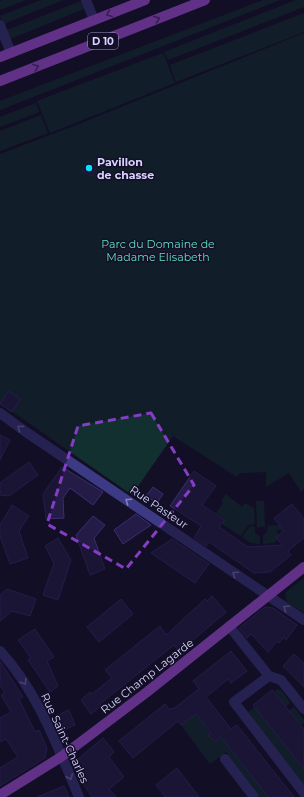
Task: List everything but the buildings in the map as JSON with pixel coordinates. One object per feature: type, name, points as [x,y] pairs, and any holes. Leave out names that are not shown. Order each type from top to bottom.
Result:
[{"type":"main road","name":"D 10","points":[[0,57],[145,0]]},
{"type":"main road","name":"D 10","points":[[0,81],[205,0]]},
{"type":"main road","name":"Rue Champ Lagarde","points":[[0,795],[62,757],[147,692],[304,567]]},
{"type":"street","points":[[86,0],[94,20]]},
{"type":"street","points":[[0,25],[12,53]]},
{"type":"street","name":"Rue Pasteur","points":[[0,413],[304,620]]},
{"type":"street","points":[[229,626],[269,676],[281,680],[304,709]]},
{"type":"street","name":"Rue Saint-Charles","points":[[0,651],[17,671],[36,700],[79,797]]},
{"type":"street","points":[[269,676],[234,702],[304,793]]},
{"type":"street","points":[[225,759],[254,797]]},
{"type":"highlighted area","points":[[151,413],[194,485],[126,569],[47,524],[78,426]]},
{"type":"green space","points":[[26,0],[0,10],[0,1]]},
{"type":"green space","points":[[41,0],[63,0],[3,24],[0,16]]},
{"type":"green space","points":[[263,0],[280,0],[0,110],[0,101]]},
{"type":"green space","points":[[296,0],[304,0],[304,7],[168,60],[164,52]]},
{"type":"green space","points":[[81,1],[84,9],[10,39],[7,30]]},
{"type":"green space","points":[[304,13],[304,32],[176,82],[170,65]]},
{"type":"green space","name":"Parc du Domaine de Madame Elisabeth","points":[[304,33],[304,488],[301,492],[289,473],[266,487],[266,472],[240,473],[237,477],[173,436],[132,495],[0,403],[0,154],[74,126]]},
{"type":"green space","points":[[163,53],[175,83],[50,133],[37,101]]},
{"type":"green space","points":[[36,103],[39,112],[0,127],[0,117]]},
{"type":"green space","points":[[41,115],[48,133],[0,151],[0,131]]},
{"type":"green space","points":[[226,494],[242,507],[245,503],[254,508],[255,524],[248,525],[241,536],[222,524],[225,519],[216,513],[223,503],[221,501]]},
{"type":"green space","points":[[256,501],[264,501],[265,528],[262,526],[257,528]]},
{"type":"green space","points":[[279,525],[283,531],[282,532],[279,529],[276,531],[279,535],[276,537],[278,540],[273,543],[263,544],[263,536],[267,532],[268,526]]},
{"type":"green space","points":[[249,527],[255,527],[255,533],[260,537],[260,544],[251,543],[242,537]]},
{"type":"green space","points":[[304,578],[304,613],[287,602],[285,593]]},
{"type":"green space","points":[[278,689],[282,691],[290,703],[286,707],[274,691]]},
{"type":"green space","points":[[255,707],[304,769],[304,788],[247,713]]},
{"type":"green space","points":[[294,707],[304,720],[304,723],[301,725],[289,711]]},
{"type":"green space","points":[[196,714],[211,733],[208,735],[214,742],[221,737],[268,797],[260,797],[226,752],[210,764],[181,725]]},
{"type":"place","name":"Pavillon de chasse","points":[[89,168]]}]
